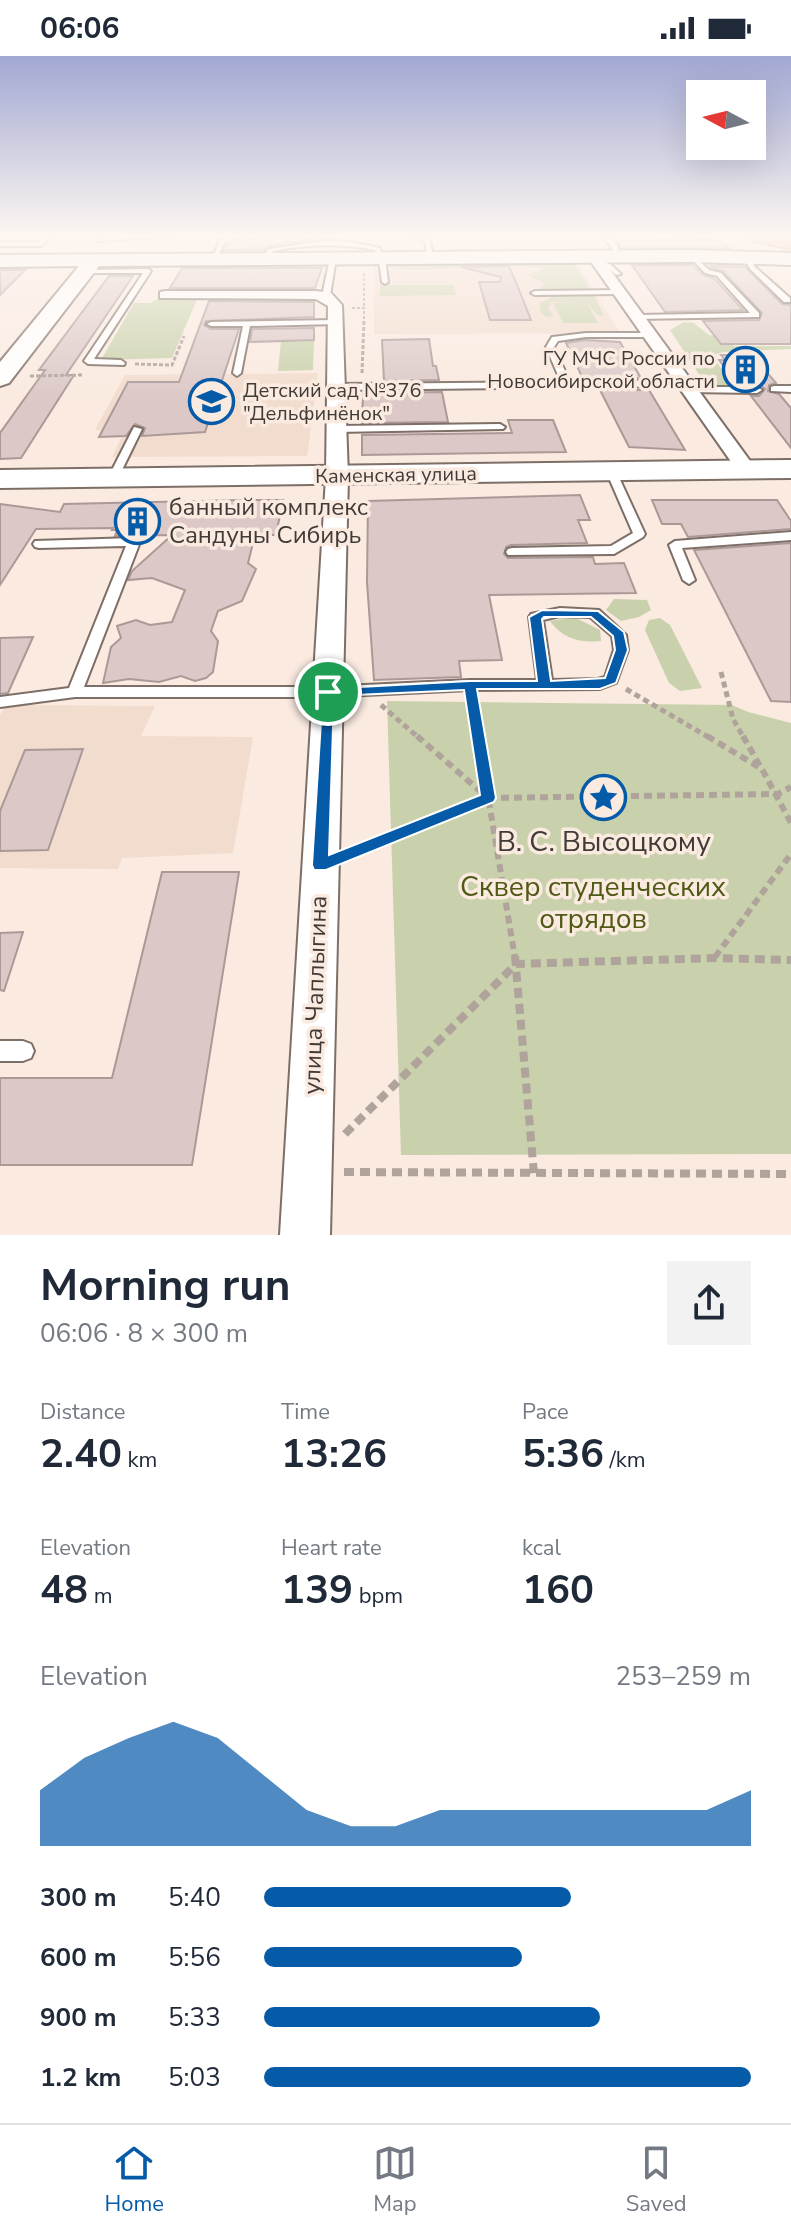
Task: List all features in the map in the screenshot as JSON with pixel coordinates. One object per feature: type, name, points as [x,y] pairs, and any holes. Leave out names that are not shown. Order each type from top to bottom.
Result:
[{"type":"street","points":[[1,377],[64,291]]},
{"type":"street","points":[[626,291],[637,317],[746,469]]},
{"type":"street","points":[[165,295],[329,313]]},
{"type":"street","name":"улица Чаплыгина","points":[[305,1235],[337,477],[336,387],[329,313]]},
{"type":"street","name":"Каменская улица","points":[[0,479],[791,469]]},
{"type":"lane","points":[[121,363],[88,361],[135,291]]},
{"type":"lane","points":[[329,313],[331,291]]},
{"type":"lane","points":[[535,293],[544,291]]},
{"type":"lane","points":[[637,317],[756,315],[734,291]]},
{"type":"lane","points":[[777,291],[787,300]]},
{"type":"lane","points":[[262,319],[329,313]]},
{"type":"lane","points":[[211,324],[329,313]]},
{"type":"lane","points":[[237,373],[247,323]]},
{"type":"lane","points":[[567,385],[550,347],[555,339],[586,335],[650,335]]},
{"type":"lane","points":[[336,387],[567,385],[757,390]]},
{"type":"lane","points":[[774,389],[791,389]]},
{"type":"lane","points":[[336,429],[500,427]]},
{"type":"lane","points":[[113,478],[137,429]]},
{"type":"lane","points":[[512,552],[614,550],[639,534],[611,471]]},
{"type":"lane","points":[[689,580],[675,545],[791,536]]},
{"type":"lane","points":[[39,544],[134,542],[75,692]]},
{"type":"lane","points":[[0,702],[75,692],[328,692],[470,685],[545,685],[600,684],[611,680],[621,650],[619,635],[594,613],[560,612],[536,617],[545,685]]},
{"type":"lane","points":[[0,1051],[23,1051]]},
{"type":"path","points":[[1,377],[80,376],[109,372],[121,363],[172,365],[184,336]]},
{"type":"path","points":[[721,672],[733,719],[778,794],[791,823]]},
{"type":"path","points":[[611,680],[762,769]]},
{"type":"path","points":[[470,685],[516,964],[534,1174]]},
{"type":"path","points":[[365,690],[488,798]]},
{"type":"path","points":[[320,865],[488,798],[778,794],[791,787]]},
{"type":"path","points":[[715,958],[791,854]]},
{"type":"path","points":[[340,1138],[516,964],[715,958],[791,960]]},
{"type":"path","points":[[307,1171],[791,1174]]},
{"type":"shaded area","points":[[374,291],[594,291],[620,333],[374,334]]},
{"type":"shaded area","name":"Детский сад №376 \"Дельфинёнок\"","points":[[318,373],[307,456],[112,457],[125,430],[95,430],[125,375]]},
{"type":"shaded area","points":[[6,705],[155,706],[141,736],[253,737],[233,853],[122,858],[118,869],[0,868],[0,715]]},
{"type":"green space","points":[[380,291],[455,291],[456,295],[380,296]]},
{"type":"green space","points":[[558,294],[594,295],[604,316],[597,315],[587,303],[598,323],[563,323],[553,303],[585,302],[552,302],[548,308],[553,316],[546,317],[540,311],[540,303]]},
{"type":"green space","points":[[198,297],[172,358],[101,360],[134,303],[150,303],[160,298]]},
{"type":"green space","points":[[684,322],[694,323],[709,335],[723,337],[734,346],[791,346],[791,349],[712,355],[733,386],[708,388],[670,330]]},
{"type":"green space","points":[[314,340],[313,370],[278,371],[281,341]]},
{"type":"green space","points":[[614,599],[647,600],[651,610],[639,617],[621,621],[606,610]]},
{"type":"green space","points":[[574,617],[600,630],[601,641],[572,638],[560,632],[550,621]]},
{"type":"green space","points":[[660,618],[670,625],[702,688],[680,691],[669,683],[645,630],[649,620]]},
{"type":"green space","name":"Сквер студенческих отрядов","points":[[387,701],[732,705],[791,723],[791,1154],[401,1155]]},
{"type":"building","points":[[98,291],[123,291],[66,375],[74,375],[21,458],[0,459],[0,433],[45,370],[39,370]]},
{"type":"building","points":[[482,291],[519,291],[531,320],[490,320]]},
{"type":"building","points":[[650,291],[726,291],[743,310],[665,312]]},
{"type":"building","points":[[742,291],[769,291],[782,304],[791,305],[791,344],[721,344],[703,321],[759,320],[762,313]]},
{"type":"building","points":[[209,301],[314,302],[314,317],[206,321],[204,325],[211,329],[239,329],[205,432],[142,436],[145,428],[135,424],[126,436],[99,437],[128,382],[179,382]]},
{"type":"building","points":[[314,328],[314,340],[250,342],[252,329]]},
{"type":"building","points":[[429,339],[433,366],[436,366],[439,380],[384,381],[382,340]]},
{"type":"building","points":[[584,340],[620,342],[641,378],[583,379],[566,343]]},
{"type":"building","points":[[721,355],[752,355],[776,383],[769,385],[768,391],[779,394],[791,408],[791,448],[751,396],[759,396],[765,389],[759,384],[735,381],[719,360],[725,360]]},
{"type":"building","points":[[600,390],[649,390],[685,450],[629,447]]},
{"type":"building","points":[[442,392],[448,422],[362,423],[363,393]]},
{"type":"building","points":[[508,420],[553,420],[566,452],[362,455],[362,435],[512,433]]},
{"type":"building","points":[[580,495],[590,520],[578,520],[587,543],[511,545],[506,547],[504,554],[508,558],[593,557],[595,564],[624,563],[636,593],[489,595],[502,660],[459,661],[461,677],[374,680],[367,582],[368,501]]},
{"type":"building","points":[[283,500],[276,535],[255,535],[248,563],[256,569],[242,601],[218,611],[211,631],[218,641],[213,672],[206,678],[195,681],[181,676],[159,682],[129,679],[103,683],[111,647],[121,638],[117,626],[136,620],[150,625],[172,622],[185,590],[152,578],[128,580],[132,571],[172,535],[115,536],[117,530],[113,528],[36,529],[0,585],[0,504],[60,512],[64,504]]},
{"type":"building","points":[[652,500],[777,500],[791,521],[791,529],[688,537],[681,524],[662,524]]},
{"type":"building","points":[[791,543],[791,702],[771,701],[694,550]]},
{"type":"building","points":[[33,637],[8,693],[0,694],[0,638]]},
{"type":"building","points":[[83,749],[48,850],[0,851],[0,811],[25,750]]},
{"type":"building","points":[[162,872],[239,872],[192,1165],[0,1165],[0,1078],[112,1078]]},
{"type":"building","points":[[23,932],[4,991],[0,990],[0,933]]},
{"type":"place","name":"ГУ МЧС России по Новосибирской области","points":[[746,370]]},
{"type":"place","name":"Детский сад №376 \"Дельфинёнок\"","points":[[212,402]]},
{"type":"place","name":"банный комплекс Сандуны Сибирь","points":[[138,521]]},
{"type":"place","name":"В. С. Высоцкому","points":[[604,797]]},
{"type":"route","points":[[328,692],[320,865],[488,798],[470,685],[545,685],[600,684],[611,680],[621,650],[619,635],[594,613],[542,613],[536,617],[545,685],[470,685],[328,692]]}]
